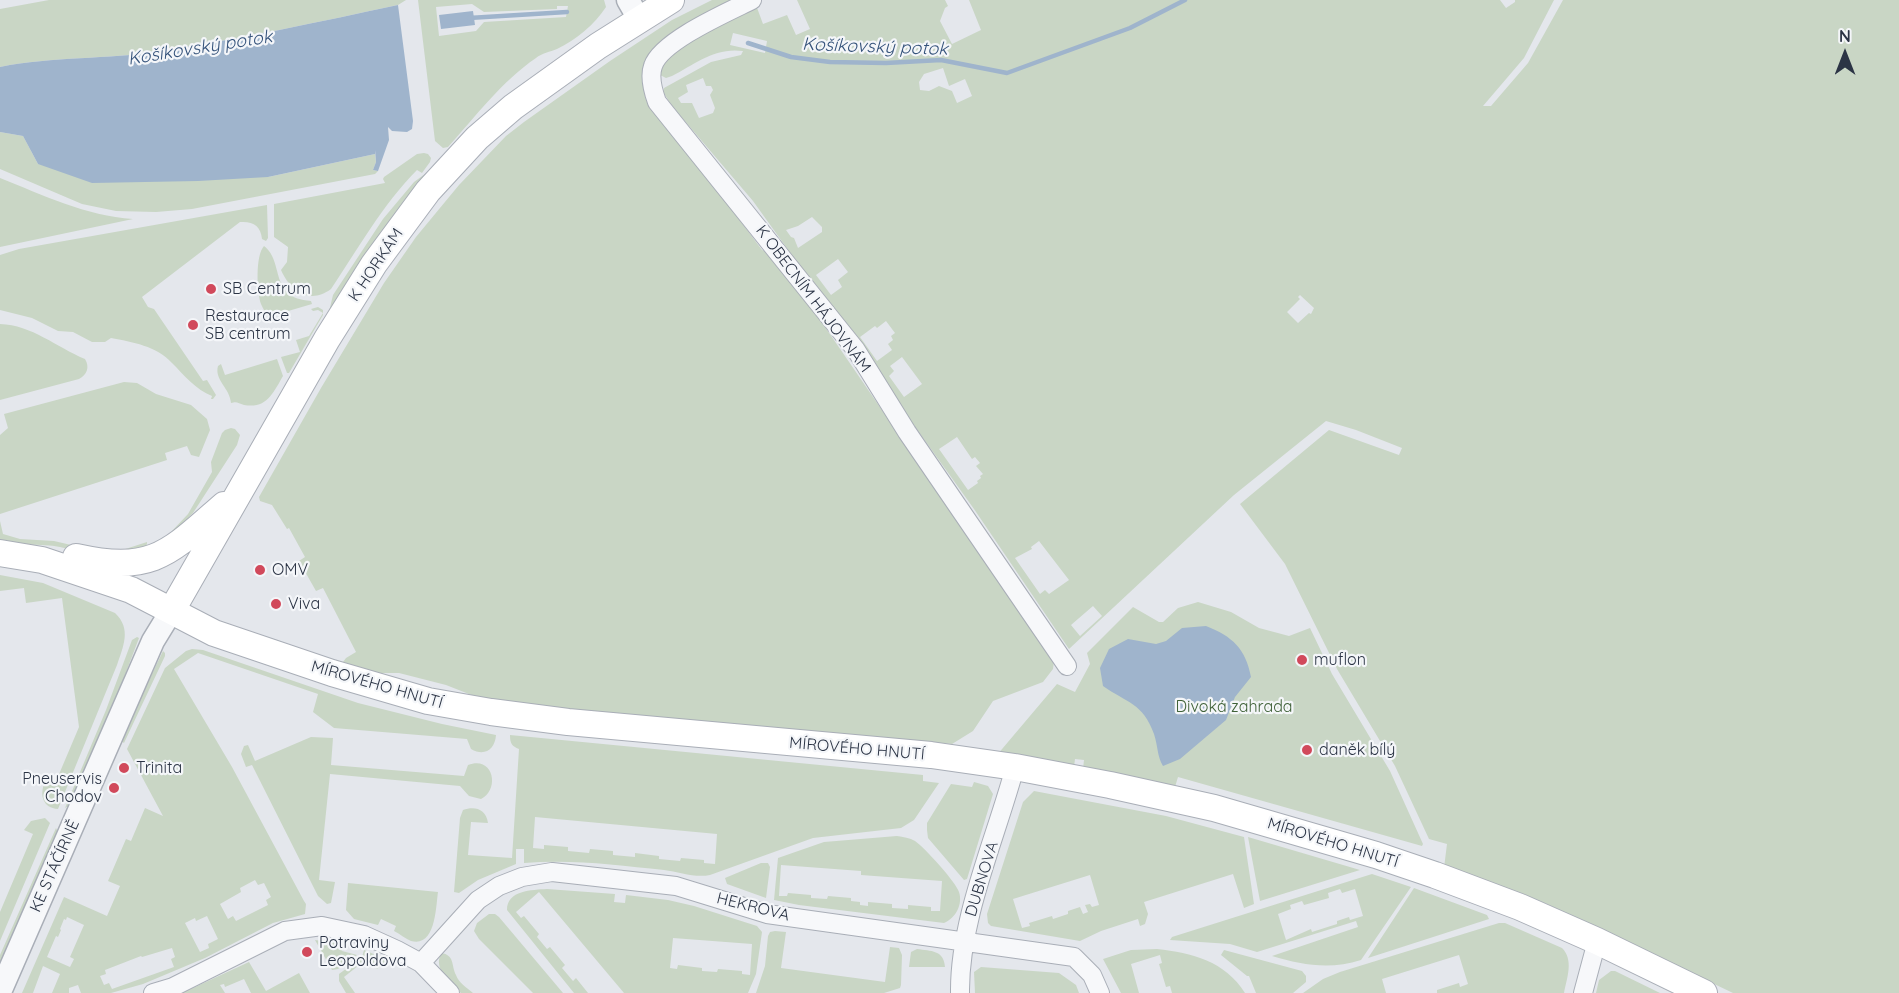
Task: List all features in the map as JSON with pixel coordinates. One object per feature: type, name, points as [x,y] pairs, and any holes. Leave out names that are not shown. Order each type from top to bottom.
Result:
[{"type":"main road","name":"K HORKÁM","points":[[172,610],[333,330],[374,264],[428,191],[492,123],[563,71],[634,9],[671,0]]},
{"type":"main road","points":[[42,560],[68,555],[108,564],[120,564],[143,561],[158,556],[182,542],[238,493]]},
{"type":"main road","name":"MÍROVÉHO HNUTÍ","points":[[0,553],[42,560],[131,590],[200,627],[256,649],[386,690],[470,709],[568,722],[932,755],[1016,767],[1214,808],[1321,838],[1436,875],[1520,907],[1597,941],[1704,993]]},
{"type":"street","name":"K OBECNÍM HÁJOVNÁM","points":[[752,0],[680,38],[657,57],[651,76],[657,102],[856,350],[907,432],[1067,666]]},
{"type":"street","name":"KE STÁČÍRNĚ","points":[[0,992],[153,641],[172,610]]},
{"type":"street","name":"DUBNOVA","points":[[960,993],[964,941],[975,897],[1016,767]]},
{"type":"street","name":"HEKROVA","points":[[421,963],[478,900],[499,886],[522,877],[552,872],[676,886],[767,914],[1074,957],[1092,975],[1100,993]]},
{"type":"street","points":[[153,993],[173,987],[285,931],[322,926],[364,935],[421,963],[450,993]]},
{"type":"street","points":[[1583,993],[1597,941]]},
{"type":"green space","points":[[49,0],[406,0],[398,5],[190,46],[140,54],[40,61],[0,67],[0,9]]},
{"type":"green space","points":[[418,0],[604,0],[606,7],[591,25],[571,41],[541,55],[523,67],[489,100],[448,147],[443,148],[435,141]],"holes":[[[472,4],[484,12],[557,9],[557,6],[568,6],[566,17],[484,22],[476,31],[439,36],[436,7]]]},
{"type":"green space","points":[[712,0],[737,0],[643,80],[655,114],[762,250],[770,253],[823,324],[1054,661],[1053,669],[1043,682],[993,701],[973,731],[952,744],[943,743],[941,747],[474,701],[474,696],[446,685],[399,673],[377,673],[343,662],[356,652],[323,588],[316,591],[299,561],[305,557],[289,528],[287,529],[272,505],[260,501],[259,497],[321,388],[384,283],[416,237],[459,185],[506,136],[524,122],[672,20]]},
{"type":"green space","points":[[797,0],[945,0],[948,6],[940,21],[952,44],[981,30],[969,0],[1500,0],[1506,8],[1515,0],[1554,0],[1524,58],[1483,106],[1491,106],[1528,63],[1563,0],[1899,0],[1899,993],[1733,993],[1547,904],[1444,868],[1447,844],[1429,839],[1395,766],[1337,669],[1285,564],[1240,504],[1329,430],[1399,455],[1402,448],[1326,421],[1234,495],[1069,649],[974,509],[753,201],[672,106],[663,92],[664,88],[711,62],[741,55],[743,51],[733,50],[714,54],[672,76],[666,78],[660,75],[660,66],[673,51],[756,5],[763,24],[787,15],[796,35],[810,29]],"holes":[[[733,33],[767,41],[765,53],[730,45]],[[943,68],[949,86],[965,79],[972,96],[957,103],[952,91],[939,86],[929,91],[920,90],[919,82],[924,74]],[[703,78],[706,86],[711,86],[713,90],[710,95],[715,108],[713,113],[699,118],[692,103],[681,103],[678,98],[688,92],[686,85]],[[812,217],[822,227],[822,232],[798,248],[794,238],[786,230]],[[838,259],[848,272],[838,280],[842,287],[831,295],[816,275]],[[1300,295],[1314,308],[1311,314],[1309,313],[1298,323],[1287,312],[1300,299],[1298,297]],[[886,321],[895,333],[891,336],[893,340],[888,344],[892,350],[877,361],[860,337]],[[902,357],[922,384],[904,397],[889,376],[894,371],[890,366]],[[957,437],[972,459],[975,457],[980,463],[976,466],[983,474],[977,481],[978,483],[968,490],[939,449]],[[1039,541],[1069,580],[1049,594],[1045,590],[1040,594],[1015,558],[1032,549],[1031,547]],[[1093,606],[1102,616],[1080,636],[1071,625]]]},
{"type":"green space","points":[[0,132],[23,136],[38,164],[268,177],[375,154],[376,162],[373,170],[378,171],[375,174],[192,209],[156,212],[116,211],[82,204],[0,169]]},
{"type":"green space","points":[[424,153],[431,158],[430,162],[422,173],[417,170],[393,197],[331,289],[323,294],[308,296],[295,289],[281,270],[287,262],[288,247],[274,237],[274,204],[385,183],[384,177],[417,154]]},
{"type":"green space","points":[[429,171],[432,173],[328,316],[333,295],[383,219],[414,182]]},
{"type":"green space","points":[[0,178],[49,198],[98,214],[133,219],[0,247]]},
{"type":"green space","points":[[267,205],[268,238],[266,241],[262,239],[255,225],[240,222],[142,297],[148,307],[154,309],[203,381],[207,380],[216,395],[213,399],[211,399],[212,396],[190,382],[166,357],[152,349],[111,338],[105,342],[92,342],[73,332],[58,331],[32,318],[0,310],[0,255],[19,249]]},
{"type":"green space","points":[[264,246],[270,253],[279,278],[288,293],[311,301],[312,304],[268,317],[261,304],[258,283],[259,258]]},
{"type":"green space","points":[[318,307],[323,310],[323,313],[311,309]]},
{"type":"green space","points":[[323,313],[289,373],[287,373],[281,357],[300,352],[296,340],[309,336]]},
{"type":"green space","points":[[0,324],[12,325],[33,332],[85,359],[86,373],[79,379],[0,400]]},
{"type":"green space","points":[[277,359],[283,376],[264,402],[252,406],[231,403],[218,376],[218,366],[221,364],[225,375]]},
{"type":"green space","points":[[124,382],[137,383],[156,394],[191,405],[207,419],[210,430],[199,457],[191,455],[187,446],[165,453],[167,460],[0,514],[0,435],[8,428],[4,414]]},
{"type":"green space","points":[[231,428],[240,435],[237,445],[193,513],[173,533],[172,531],[188,514],[212,472],[211,462],[222,433]]},
{"type":"green space","points":[[0,521],[3,534],[20,539],[54,541],[110,554],[147,542],[147,544],[144,556],[122,559],[54,546],[0,544]]},
{"type":"green space","points":[[0,575],[43,583],[115,613],[125,632],[122,652],[58,809],[46,803],[42,792],[43,787],[45,782],[54,786],[79,727],[62,598],[26,603],[24,588],[0,591]]},
{"type":"green space","name":"Divoká zahrada","points":[[1198,602],[1231,612],[1259,628],[1289,636],[1310,628],[1332,674],[1390,771],[1422,846],[1178,777],[1175,787],[1083,769],[1084,760],[1075,759],[1074,767],[997,755],[1057,684],[1075,692],[1090,664],[1087,653],[1133,607],[1163,622],[1178,608]]},
{"type":"green space","points":[[139,638],[111,712],[70,805],[65,808],[132,640]]},
{"type":"green space","points":[[203,650],[358,703],[496,735],[494,744],[485,752],[481,752],[471,749],[467,739],[334,728],[313,712],[318,694],[198,653],[174,669],[232,767],[306,904],[305,914],[273,923],[205,958],[143,984],[111,993],[81,993],[78,985],[69,988],[69,993],[52,993],[60,974],[43,966],[33,993],[22,993],[64,897],[107,916],[120,886],[108,881],[126,839],[131,841],[145,808],[163,816],[127,749],[165,668],[186,651]],"holes":[[[255,880],[258,885],[264,883],[271,897],[266,900],[268,905],[236,921],[233,916],[228,919],[220,904],[241,892],[240,888]],[[207,916],[218,939],[208,944],[209,948],[200,952],[185,923],[195,918],[196,921]],[[67,917],[84,925],[70,957],[74,959],[70,967],[47,957],[56,936],[58,937],[64,919],[66,920]],[[172,948],[175,957],[171,959],[174,967],[112,989],[109,983],[104,985],[100,976],[106,974],[105,970]]]},
{"type":"green space","points":[[163,651],[165,656],[124,743],[120,740]]},
{"type":"green space","points":[[510,735],[923,775],[923,781],[939,783],[914,820],[901,828],[813,838],[710,875],[594,863],[524,863],[524,849],[516,849],[516,864],[478,880],[459,893],[454,892],[460,818],[463,810],[472,808],[479,810],[485,814],[488,823],[471,822],[468,855],[512,858],[519,749],[512,744]],"holes":[[[535,817],[717,834],[715,864],[704,863],[704,860],[659,859],[659,856],[635,853],[635,857],[613,855],[613,851],[590,849],[589,853],[568,851],[568,847],[544,845],[544,849],[533,848]]]},
{"type":"green space","points":[[311,737],[333,738],[331,765],[464,776],[468,765],[477,763],[489,769],[491,788],[481,799],[469,796],[460,786],[330,774],[319,880],[335,882],[331,903],[327,904],[318,896],[252,765],[246,767],[241,754],[244,746],[248,745],[255,761]]},
{"type":"green space","points":[[974,782],[988,786],[993,794],[967,879],[964,880],[928,838],[927,823],[951,784],[972,787]]},
{"type":"green space","points":[[1034,791],[1166,816],[1244,837],[1254,904],[1244,908],[1233,874],[1144,902],[1148,914],[1145,924],[1140,926],[1138,919],[1101,931],[1080,941],[991,926],[988,923],[987,914],[1023,802]],"holes":[[[1090,875],[1099,905],[1092,907],[1090,904],[1085,905],[1088,912],[1083,914],[1080,907],[1068,911],[1068,914],[1053,919],[1052,916],[1029,923],[1030,926],[1022,928],[1013,899]]]},
{"type":"green space","points":[[45,818],[50,823],[0,941],[0,912],[33,834],[24,830],[31,821]]},
{"type":"green space","points":[[56,828],[58,832],[0,969],[0,955]]},
{"type":"green space","points":[[897,836],[913,840],[932,857],[957,887],[960,897],[958,910],[944,923],[774,900],[778,858],[824,842]],"holes":[[[781,865],[861,871],[861,875],[942,881],[940,911],[931,911],[931,907],[908,905],[908,909],[892,908],[892,904],[868,902],[868,906],[860,905],[860,902],[851,901],[851,898],[828,896],[827,899],[811,898],[811,895],[788,893],[787,896],[779,896]]]},
{"type":"green space","points":[[1248,837],[1360,870],[1260,901]]},
{"type":"green space","points":[[761,863],[768,863],[770,867],[766,898],[727,884],[725,878]]},
{"type":"green space","points":[[1372,874],[1411,887],[1361,960],[1350,963],[1327,966],[1294,962],[1272,956],[1358,927],[1356,921],[1257,952],[1230,944],[1170,940],[1172,937]],"holes":[[[1340,889],[1342,893],[1355,889],[1363,916],[1350,920],[1349,917],[1337,921],[1337,924],[1312,932],[1311,929],[1286,940],[1278,914],[1291,909],[1290,905],[1302,901],[1304,905],[1329,898],[1328,893]]]},
{"type":"green space","points":[[348,883],[438,892],[430,932],[419,941],[411,941],[394,931],[396,926],[381,919],[378,925],[354,919],[346,910]]},
{"type":"green space","points":[[1414,888],[1487,915],[1489,919],[1368,958]]},
{"type":"green space","points":[[547,889],[615,894],[614,902],[625,903],[626,895],[668,900],[757,926],[762,932],[756,974],[748,993],[624,993],[539,892],[516,912],[521,918],[524,916],[539,934],[537,937],[547,949],[550,947],[565,965],[562,968],[573,981],[576,978],[588,993],[574,993],[507,910],[511,898],[521,892]],"holes":[[[673,938],[752,944],[750,975],[742,974],[742,971],[718,969],[717,972],[702,971],[702,968],[678,965],[677,969],[670,968]]]},
{"type":"green space","points":[[489,914],[499,917],[563,993],[533,993],[479,939],[474,931],[477,923]]},
{"type":"green space","points":[[1505,923],[1562,948],[1569,964],[1564,993],[1437,993],[1437,990],[1459,983],[1460,987],[1468,984],[1459,955],[1382,979],[1386,993],[1303,993],[1323,979],[1340,972]]},
{"type":"green space","points":[[770,932],[786,932],[781,968],[885,982],[890,947],[899,948],[902,955],[900,988],[884,993],[756,993],[765,966],[768,936]]},
{"type":"green space","points":[[315,940],[344,944],[342,951],[357,955],[338,969],[332,970]]},
{"type":"green space","points":[[917,949],[939,954],[945,967],[909,967],[911,952]]},
{"type":"green space","points":[[1157,949],[1207,960],[1228,973],[1245,993],[1172,993],[1170,986],[1166,987],[1159,964],[1162,963],[1160,955],[1131,964],[1139,993],[1121,993],[1103,959],[1131,950]]},
{"type":"green space","points":[[364,950],[388,960],[377,969],[368,958],[344,977],[355,993],[346,993],[339,981],[339,974],[362,957]]},
{"type":"green space","points":[[1224,950],[1302,971],[1306,976],[1306,982],[1293,993],[1256,993],[1249,976],[1221,955]]},
{"type":"green space","points":[[441,953],[451,958],[459,980],[473,993],[461,993],[444,975],[439,965]]},
{"type":"green space","points":[[249,962],[266,991],[299,973],[310,993],[251,993],[244,979],[225,987],[224,984],[220,985],[225,993],[182,993]]},
{"type":"green space","points":[[981,967],[1059,973],[1076,985],[1079,993],[975,993],[974,972]]},
{"type":"green space","points":[[1611,971],[1660,993],[1596,993],[1599,980]]},
{"type":"water","points":[[398,5],[413,121],[412,129],[407,132],[392,131],[388,127],[389,140],[378,171],[373,170],[376,162],[375,150],[375,154],[268,177],[92,183],[38,164],[23,136],[0,132],[0,67],[40,61],[160,51],[250,36]]},
{"type":"water","points":[[473,11],[475,25],[441,29],[439,15]]},
{"type":"water","points":[[1206,626],[1223,634],[1236,645],[1246,659],[1251,677],[1235,697],[1226,720],[1180,759],[1163,766],[1154,734],[1145,716],[1133,705],[1103,686],[1100,668],[1109,649],[1128,639],[1156,644],[1166,641],[1182,628]]},
{"type":"waterway","name":"Košíkovský potok","points":[[748,43],[791,57],[830,62],[886,63],[941,60],[1007,73],[1130,28],[1185,0]]},
{"type":"waterway","name":"Košíkovský potok","points":[[469,18],[567,12]]},
{"type":"place","name":"SB Centrum","points":[[211,289]]},
{"type":"place","name":"Restaurace SB centrum","points":[[193,325]]},
{"type":"place","name":"OMV","points":[[260,570]]},
{"type":"place","name":"Viva","points":[[276,604]]},
{"type":"place","name":"muflon","points":[[1302,660]]},
{"type":"place","name":"daněk bílý","points":[[1307,750]]},
{"type":"place","name":"Trinita","points":[[124,768]]},
{"type":"place","name":"Pneuservis Chodov","points":[[114,788]]},
{"type":"place","name":"Potraviny Leopoldova","points":[[307,952]]}]
